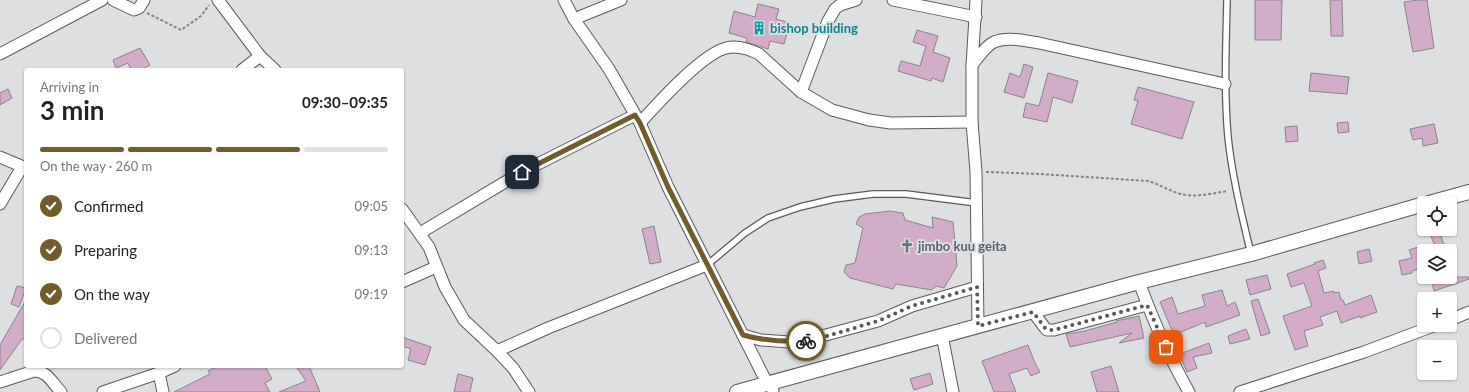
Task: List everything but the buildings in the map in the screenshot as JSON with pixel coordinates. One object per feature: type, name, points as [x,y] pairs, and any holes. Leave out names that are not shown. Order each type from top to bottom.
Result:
[{"type":"street","points":[[0,54],[102,0]]},
{"type":"street","points":[[113,0],[131,9],[137,9],[144,0]]},
{"type":"street","points":[[564,0],[574,19],[609,69],[638,119],[668,187],[743,335],[771,386]]},
{"type":"street","points":[[574,19],[621,0]]},
{"type":"street","points":[[801,92],[828,21],[835,9],[840,5],[856,0]]},
{"type":"street","points":[[893,0],[976,16]]},
{"type":"street","points":[[976,0],[972,66],[972,122],[977,203],[978,326]]},
{"type":"street","points":[[219,1],[260,56],[273,68]]},
{"type":"street","points":[[972,66],[982,53],[994,42],[1011,39],[1039,43],[1225,84]]},
{"type":"street","points":[[420,233],[522,172],[638,119],[689,73],[712,55],[728,47],[742,48],[759,54],[801,92],[832,110],[870,120],[891,123],[972,122]]},
{"type":"street","points":[[245,68],[260,56]]},
{"type":"street","points":[[0,157],[24,167],[0,204]]},
{"type":"street","points":[[1454,196],[1469,192]]},
{"type":"street","points":[[737,392],[771,386],[942,335],[1033,312],[1139,282],[1251,254],[1417,206]]},
{"type":"street","points":[[404,212],[429,247],[445,287],[464,320],[513,368],[524,389]]},
{"type":"street","points":[[497,351],[548,328],[707,265]]},
{"type":"street","points":[[404,281],[436,267]]},
{"type":"street","points":[[1139,282],[1147,305],[1170,357],[1189,392]]},
{"type":"street","points":[[743,335],[761,340],[789,342],[807,340],[878,321],[912,306],[977,287]]},
{"type":"street","points":[[1033,312],[1045,328],[1048,330],[1054,330],[1147,305]]},
{"type":"street","points":[[1457,317],[1469,312]]},
{"type":"street","points":[[1240,392],[1364,352],[1417,332]]},
{"type":"street","points":[[942,335],[953,392]]},
{"type":"street","points":[[103,392],[170,368]]},
{"type":"street","points":[[0,382],[34,371],[39,371],[50,377],[61,392]]},
{"type":"street","points":[[158,373],[163,392]]},
{"type":"lane","points":[[1227,0],[1225,84],[1228,138],[1237,190],[1251,254]]},
{"type":"lane","points":[[707,265],[745,233],[768,218],[800,207],[834,199],[873,194],[906,194],[977,203]]},
{"type":"path","points":[[137,9],[161,19],[181,30],[201,16],[211,4],[219,1]]},
{"type":"path","points":[[976,172],[1040,174],[1148,181],[1181,194],[1191,195],[1237,190]]},
{"type":"way so far","points":[[806,341],[878,321],[912,306],[977,287],[978,326],[1033,312],[1045,328],[1051,331],[1147,305],[1166,347]]},
{"type":"place","name":"bishop building","points":[[759,28]]},
{"type":"place","name":"jimbo kuu geita","points":[[907,246]]},
{"type":"route","points":[[522,172],[635,115],[640,123],[668,187],[743,335],[761,340],[789,342],[806,341]]}]
